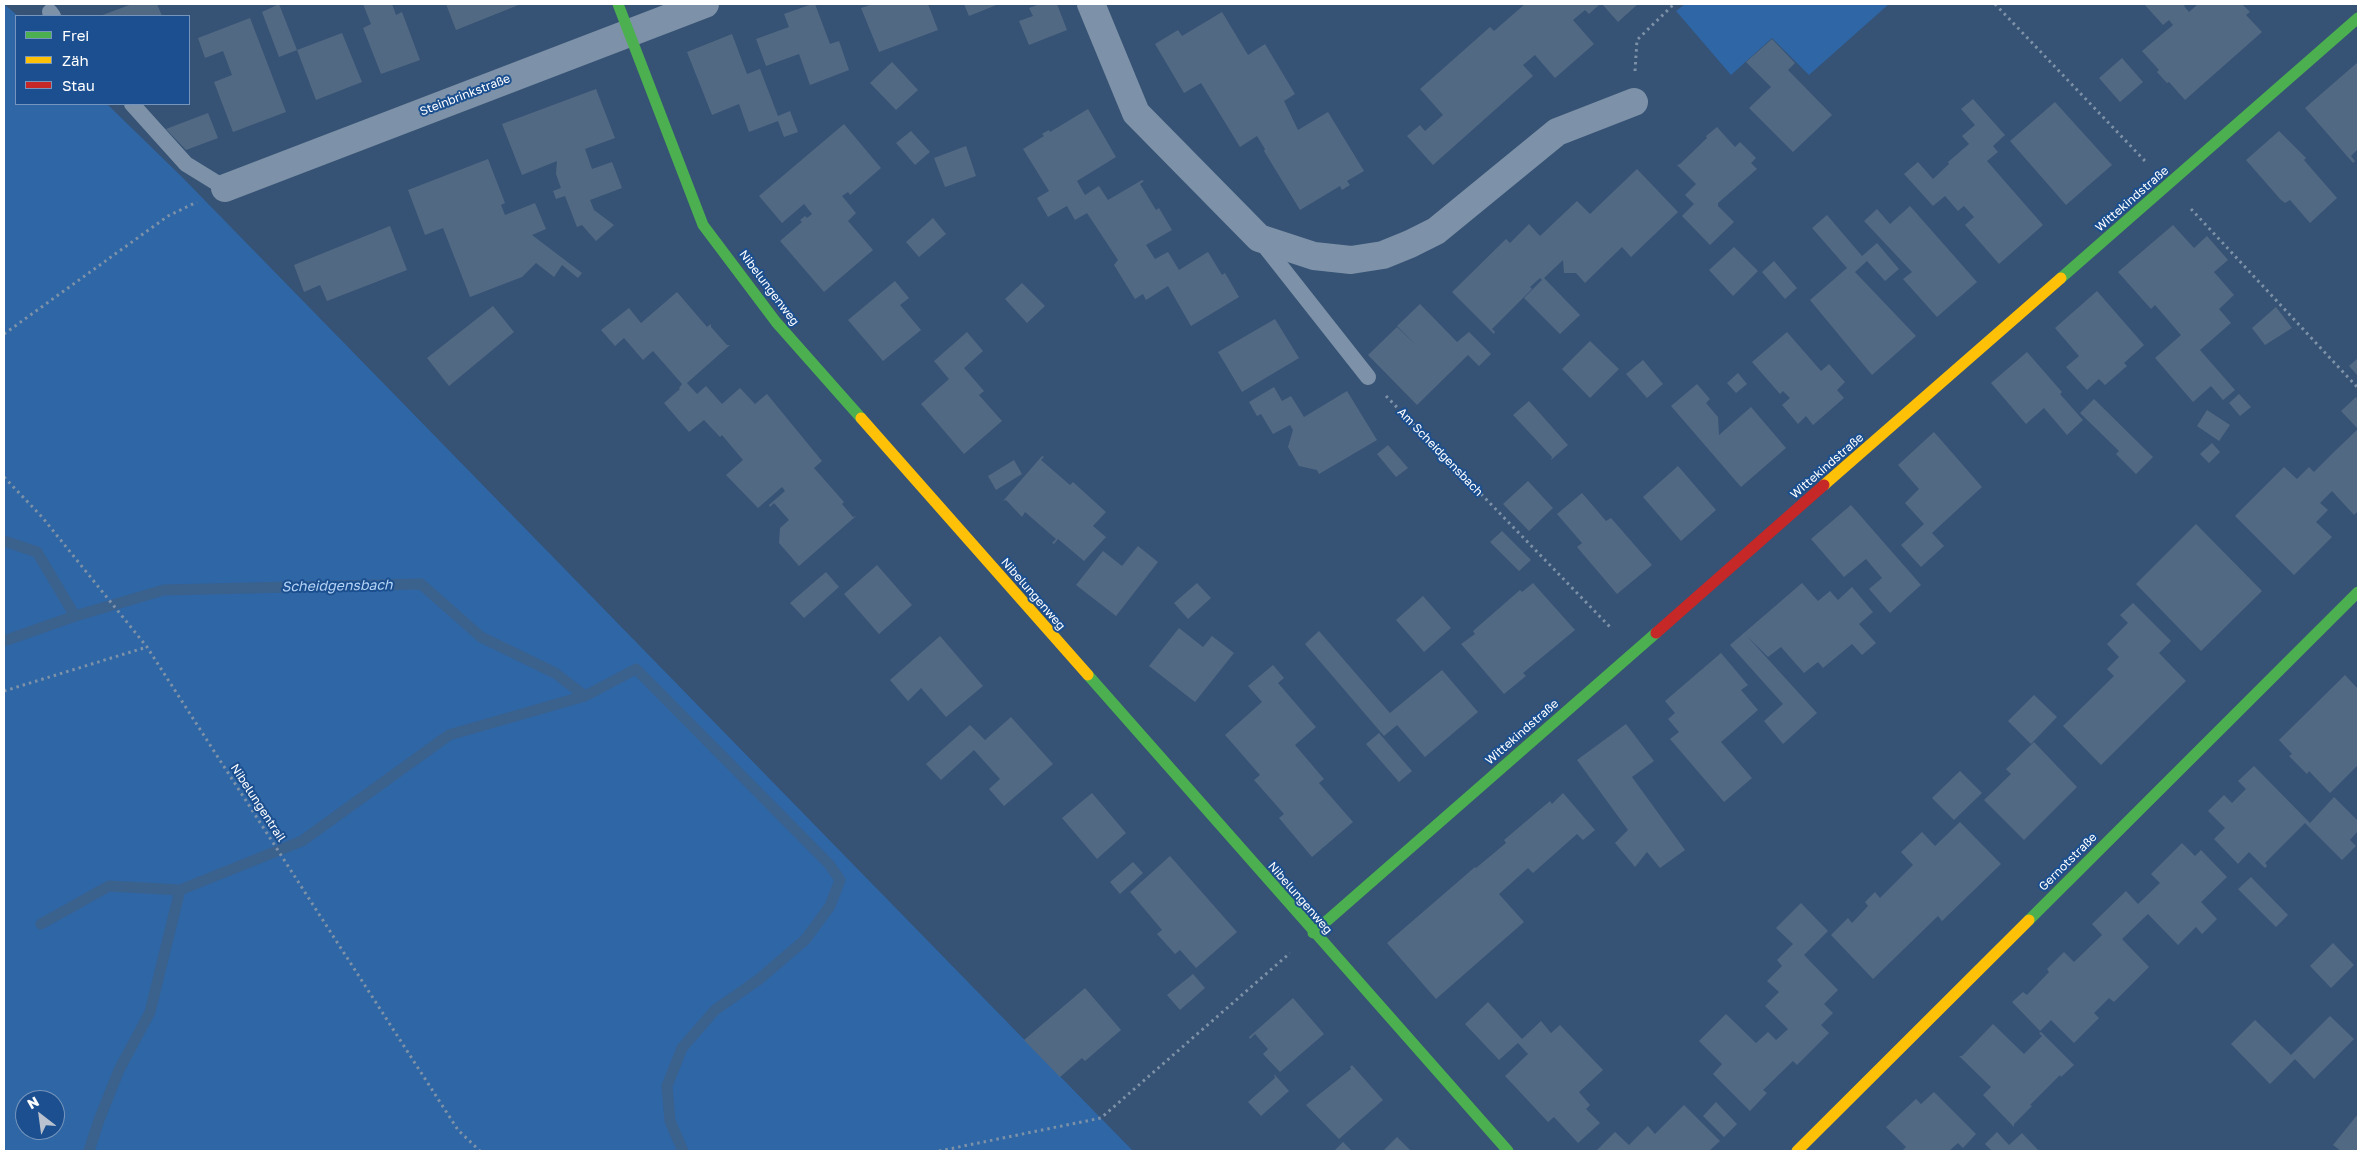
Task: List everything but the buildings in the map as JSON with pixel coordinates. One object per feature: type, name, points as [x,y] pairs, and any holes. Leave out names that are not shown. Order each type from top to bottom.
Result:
[{"type":"street","name":"Nibelungenweg","points":[[618,4],[703,225],[776,322],[1313,933],[1508,1151]]},
{"type":"street","name":"Steinbrinkstraße","points":[[225,188],[705,4]]},
{"type":"street","points":[[1091,4],[1136,113],[1259,238],[1314,256],[1351,260],[1383,255],[1436,231],[1557,132],[1634,102]]},
{"type":"street","name":"Wittekindstraße","points":[[1313,933],[2358,18]]},
{"type":"street","name":"Gernotstraße","points":[[1797,1151],[2358,592]]},
{"type":"lane","points":[[133,105],[186,164],[225,188]]},
{"type":"lane","points":[[1259,238],[1368,378]]},
{"type":"path","points":[[1634,102],[1637,40],[1674,4]]},
{"type":"path","points":[[4,334],[168,216],[225,188]]},
{"type":"path","name":"Am Scheidgensbach","points":[[1368,378],[1635,653]]},
{"type":"path","name":"Nibelungentrail","points":[[4,477],[42,516],[147,646],[458,1130],[480,1151]]},
{"type":"path","points":[[4,691],[147,646]]},
{"type":"path","points":[[939,1151],[1101,1118],[1313,933]]},
{"type":"shaded area","points":[[4,4],[17,15],[15,15],[15,105],[108,105],[182,177],[1133,1151],[4,1151]]},
{"type":"shaded area","points":[[1685,4],[1889,4],[1809,75],[1772,38],[1731,75],[1676,11]]},
{"type":"waterway","points":[[4,541],[37,552],[75,616]]},
{"type":"waterway","name":"Scheidgensbach","points":[[4,641],[75,616],[164,590],[421,584],[481,637],[555,673],[585,696],[636,669],[829,864],[840,880],[830,906],[805,940],[758,980],[715,1010],[682,1048],[667,1086],[670,1121],[683,1151]]},
{"type":"waterway","points":[[89,1151],[119,1070],[150,1012],[180,890],[302,841],[449,735],[585,696]]},
{"type":"waterway","points":[[41,924],[109,886],[180,890]]},
{"type":"traffic: fast","points":[[618,4],[703,225],[776,322],[861,418]]},
{"type":"traffic: fast","points":[[2061,278],[2358,18]]},
{"type":"traffic: fast","points":[[2029,920],[2358,592]]},
{"type":"traffic: fast","points":[[1313,933],[1656,633]]},
{"type":"traffic: fast","points":[[1088,675],[1508,1151]]},
{"type":"traffic: slow","points":[[1824,485],[2061,278]]},
{"type":"traffic: slow","points":[[861,418],[1088,675]]},
{"type":"traffic: slow","points":[[1797,1151],[2029,920]]},
{"type":"traffic: jam","points":[[1656,633],[1824,485]]}]
